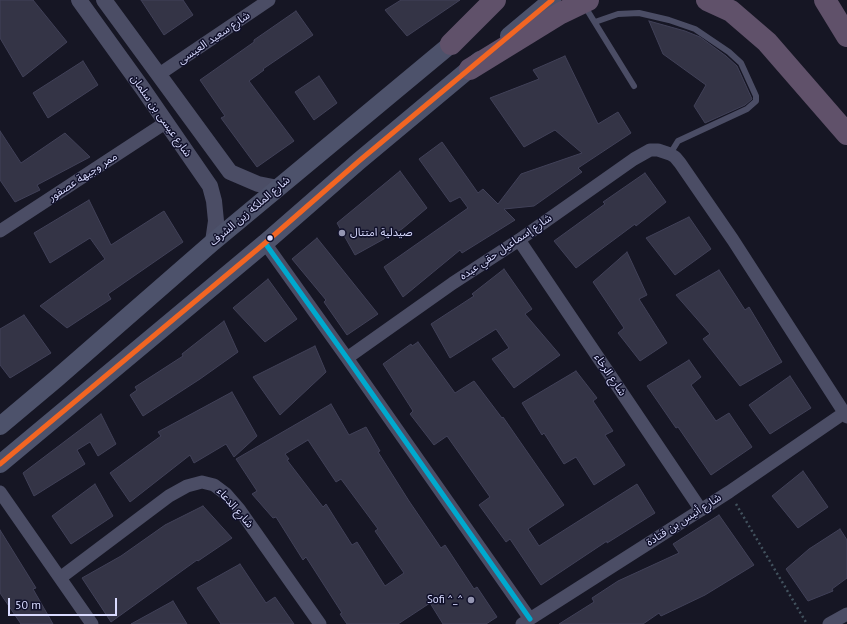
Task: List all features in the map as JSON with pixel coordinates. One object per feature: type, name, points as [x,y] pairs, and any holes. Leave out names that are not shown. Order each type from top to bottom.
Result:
[{"type":"highway","points":[[451,44],[495,0]]},
{"type":"highway","points":[[707,0],[731,11],[767,42],[847,134]]},
{"type":"highway","points":[[825,0],[847,36]]},
{"type":"highway","points":[[470,69],[561,13],[585,1]]},
{"type":"main road","name":"شارع الملكة زين الشرف","points":[[0,426],[91,349],[212,242],[504,0]]},
{"type":"main road","points":[[0,464],[265,243],[359,161],[552,0]]},
{"type":"street","name":"شارع عيسى بن سلمان","points":[[79,0],[210,186],[214,201],[216,221],[212,242]]},
{"type":"street","name":"شارع عيسى بن سلمان","points":[[104,0],[230,172]]},
{"type":"street","name":"شارع سعيد العيسى","points":[[158,75],[270,0]]},
{"type":"street","name":"ممر وجيهة عصفور","points":[[2,225],[165,122]]},
{"type":"street","name":"شارع إسماعيل حقي عبده","points":[[347,358],[453,283],[518,240],[634,159],[650,150],[658,150],[670,154]]},
{"type":"street","points":[[670,154],[680,163],[733,240],[845,415]]},
{"type":"street","points":[[210,186],[221,183],[230,172],[258,184],[278,188]]},
{"type":"street","name":"شارع الرخاء","points":[[518,240],[701,510]]},
{"type":"street","points":[[265,243],[347,358],[526,622]]},
{"type":"street","name":"شارع أنيس بن قتادة","points":[[526,622],[729,492],[845,415]]},
{"type":"street","name":"شارع الدعاء","points":[[60,578],[169,496],[186,486],[202,482],[214,484],[226,494],[238,509],[320,624]]},
{"type":"street","points":[[0,492],[92,624]]},
{"type":"street","points":[[829,624],[847,614]]},
{"type":"lane","points":[[585,1],[595,22],[634,86]]},
{"type":"lane","points":[[595,22],[618,14],[639,13],[669,20],[694,29],[729,52],[741,63],[756,96],[756,101],[747,109],[678,141],[670,154]]},
{"type":"path","points":[[729,492],[807,624]]},
{"type":"building","points":[[0,0],[33,0],[67,42],[23,77],[0,38]]},
{"type":"building","points":[[141,0],[183,0],[193,15],[164,35]]},
{"type":"building","points":[[401,0],[460,0],[407,36],[385,10]]},
{"type":"building","points":[[296,11],[313,35],[263,69],[264,70],[249,81],[294,141],[257,167],[221,118],[225,116],[200,80]]},
{"type":"building","points":[[649,21],[685,31],[700,37],[726,56],[737,66],[752,99],[745,105],[705,123],[694,106],[706,85],[663,54]]},
{"type":"building","points":[[565,56],[598,124],[618,112],[631,133],[578,168],[582,172],[534,206],[504,209],[515,220],[462,253],[460,250],[403,297],[384,267],[468,208],[460,197],[450,202],[419,159],[442,142],[478,193],[483,189],[498,204],[521,174],[582,153],[555,130],[524,147],[490,98],[539,79],[533,70]]},
{"type":"building","points":[[83,61],[98,85],[48,118],[33,93]]},
{"type":"building","points":[[319,76],[337,103],[314,120],[295,92]]},
{"type":"building","points":[[0,131],[21,163],[65,133],[90,157],[37,185],[40,190],[15,202],[0,180]]},
{"type":"building","points":[[400,171],[427,208],[402,229],[355,255],[337,223]]},
{"type":"building","points":[[645,173],[666,202],[636,226],[635,224],[576,268],[554,241],[605,204],[603,202]]},
{"type":"building","points":[[89,200],[111,245],[164,211],[183,242],[108,294],[111,299],[67,328],[40,306],[105,259],[90,238],[50,263],[34,233]]},
{"type":"building","points":[[689,217],[711,249],[675,275],[646,238]]},
{"type":"building","points":[[317,238],[378,314],[347,335],[324,302],[326,300],[292,259]]},
{"type":"building","points":[[627,252],[647,295],[639,299],[667,343],[640,361],[618,333],[624,328],[593,282]]},
{"type":"building","points":[[504,269],[532,309],[525,314],[560,355],[514,388],[492,359],[509,348],[496,329],[450,358],[431,324],[474,296],[472,294]]},
{"type":"building","points":[[719,270],[745,310],[749,307],[782,362],[740,386],[703,339],[710,334],[676,295]]},
{"type":"building","points":[[268,279],[297,319],[265,342],[233,308]]},
{"type":"building","points":[[24,315],[51,353],[10,378],[0,365],[0,329]]},
{"type":"building","points":[[224,321],[238,352],[143,416],[130,395],[137,390],[135,387],[183,356],[182,354]]},
{"type":"building","points":[[418,342],[455,393],[474,381],[502,418],[503,417],[564,505],[528,529],[539,546],[637,484],[655,513],[607,543],[607,541],[541,585],[510,539],[506,542],[479,505],[490,497],[447,436],[434,445],[410,414],[413,411],[383,364],[411,344],[412,346]]},
{"type":"building","points":[[315,346],[326,372],[280,415],[253,377]]},
{"type":"building","points":[[689,360],[701,377],[691,385],[716,421],[729,413],[752,447],[711,475],[678,427],[676,428],[647,386]]},
{"type":"building","points":[[576,371],[597,398],[593,401],[613,431],[605,435],[625,465],[594,485],[576,457],[564,464],[544,433],[542,435],[522,403]]},
{"type":"building","points":[[790,376],[811,408],[770,434],[749,405]]},
{"type":"building","points":[[232,392],[257,436],[234,457],[226,444],[194,463],[190,455],[130,502],[110,473],[161,436],[158,432]]},
{"type":"building","points":[[331,404],[349,435],[366,427],[380,451],[378,452],[441,548],[445,545],[474,589],[477,587],[497,617],[486,624],[443,624],[430,603],[398,624],[347,624],[340,614],[342,613],[306,557],[303,560],[276,517],[273,518],[252,494],[257,491],[236,459]],"holes":[[[308,440],[336,482],[341,479],[378,529],[375,531],[404,573],[385,586],[357,542],[352,545],[326,504],[323,507],[287,460],[289,459],[285,454]]]},
{"type":"building","points":[[101,414],[116,444],[98,456],[90,442],[77,450],[85,464],[34,496],[23,473]]},
{"type":"building","points":[[803,471],[828,507],[798,528],[772,496]]},
{"type":"building","points":[[95,484],[113,516],[71,544],[52,516]]},
{"type":"building","points":[[203,506],[232,538],[198,561],[197,560],[111,622],[82,578],[121,556],[165,525]]},
{"type":"building","points":[[719,515],[754,565],[705,595],[661,616],[659,613],[643,624],[559,624],[594,602],[592,598],[618,581],[679,553],[673,544]]},
{"type":"building","points":[[840,529],[847,540],[847,578],[832,589],[833,591],[808,601],[786,569],[809,549]]},
{"type":"building","points":[[0,530],[36,588],[33,589],[53,624],[21,624],[0,593]]},
{"type":"building","points":[[240,564],[266,603],[275,597],[294,624],[221,624],[197,588]]},
{"type":"building","points":[[173,601],[187,624],[131,624]]},
{"type":"transit line","points":[[0,464],[265,243],[359,161],[552,0]]},
{"type":"transit line","points":[[265,243],[530,619]]},
{"type":"place","name":"صيدلية امتتال","points":[[342,233]]},
{"type":"place","name":"Sofi ^_^","points":[[471,600]]}]
